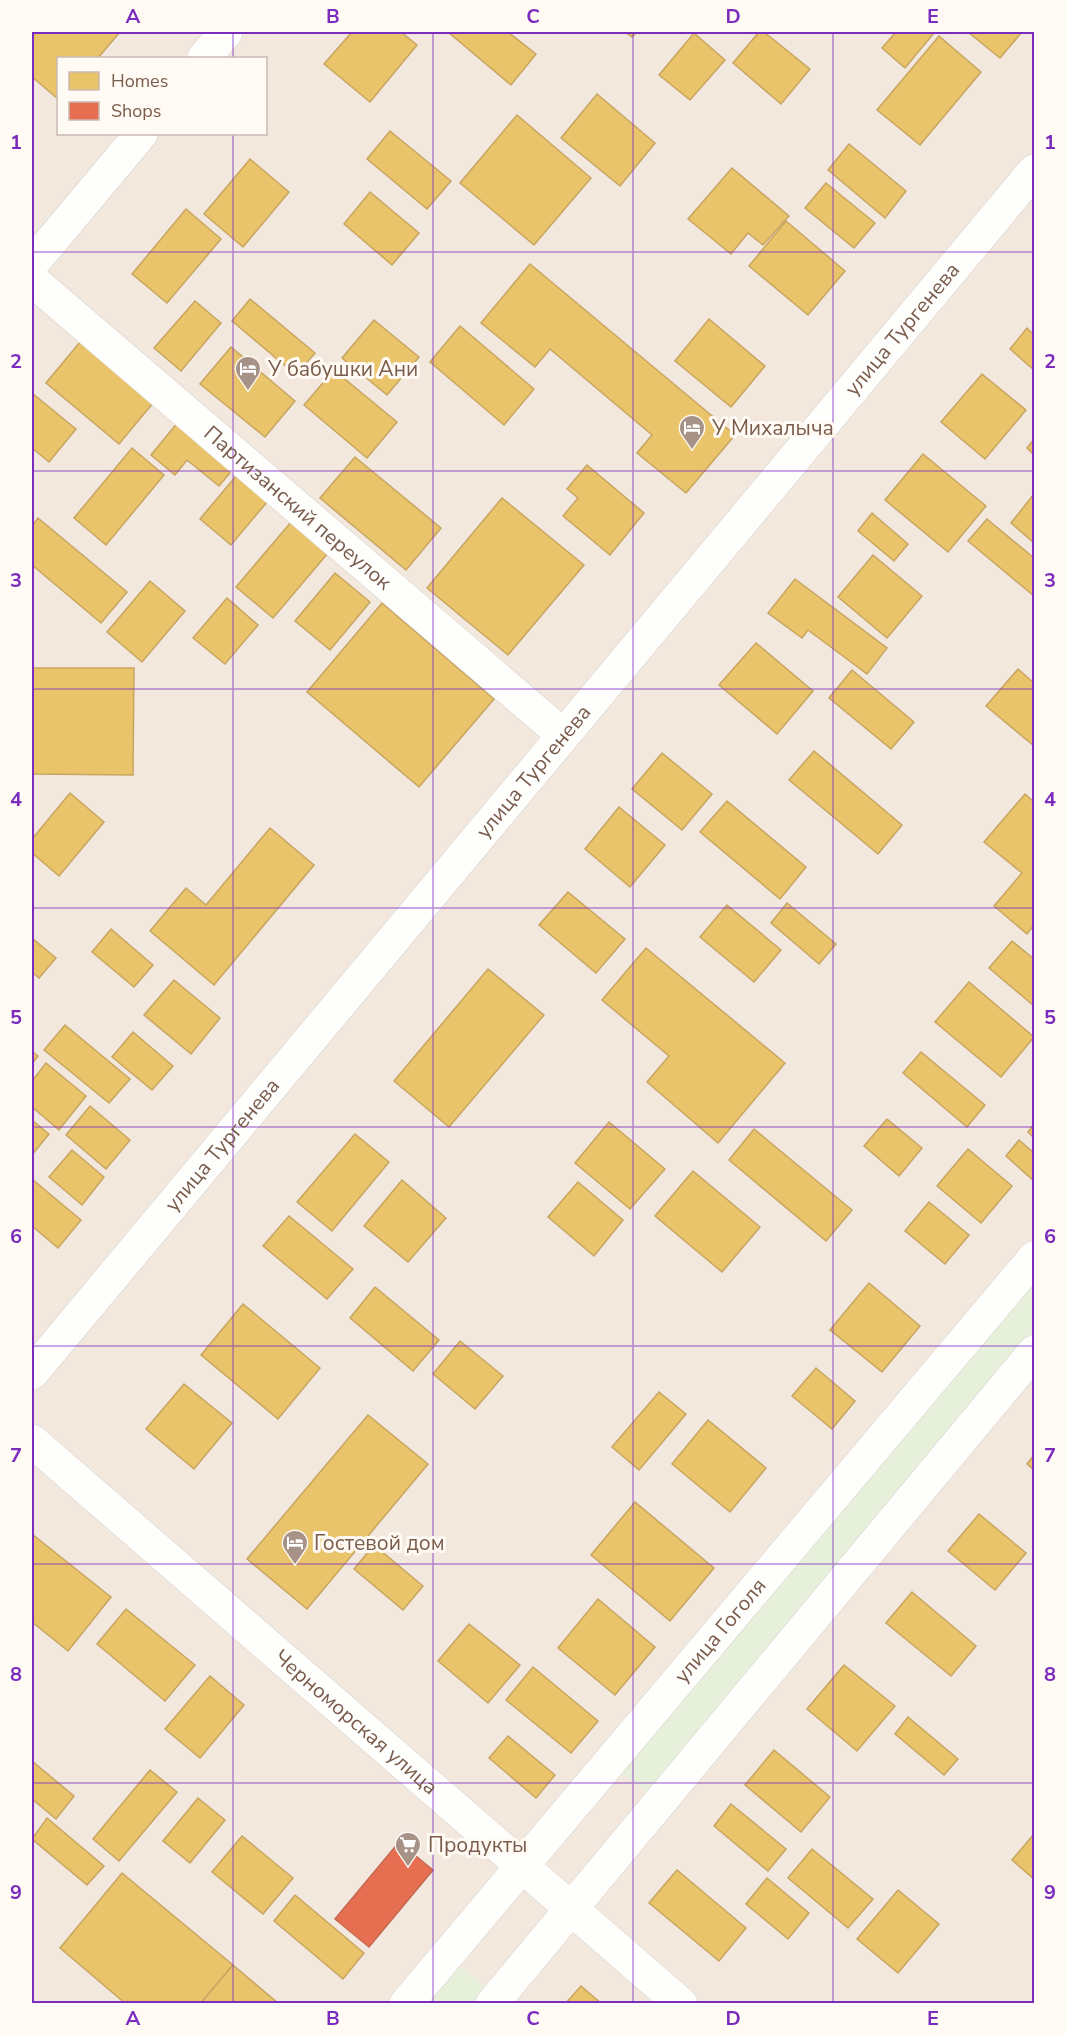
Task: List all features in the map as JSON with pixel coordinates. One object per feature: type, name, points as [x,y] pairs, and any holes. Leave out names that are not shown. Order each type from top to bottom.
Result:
[{"type":"street","points":[[205,57],[226,32]]},
{"type":"street","points":[[32,264],[140,135]]},
{"type":"street","name":"улица Тургенева","points":[[32,1372],[1035,171]]},
{"type":"street","name":"Партизанский переулок","points":[[32,279],[563,735]]},
{"type":"street","name":"улица Гоголя","points":[[405,2004],[1035,1258]]},
{"type":"street","points":[[492,2004],[1035,1352]]},
{"type":"street","name":"Черноморская улица","points":[[32,1441],[681,2004]]},
{"type":"shaded area","points":[[32,32],[1034,32],[1034,2003],[32,2003]]},
{"type":"green space","points":[[1034,1278],[1034,1334],[650,1795],[621,1772]]},
{"type":"green space","points":[[456,1964],[487,1988],[474,2003],[423,2004]]},
{"type":"building: Homes","points":[[32,32],[120,32],[99,57],[57,57],[57,98],[32,77]]},
{"type":"building: Homes","points":[[352,32],[401,32],[417,45],[370,102],[324,64]]},
{"type":"building: Homes","points":[[448,32],[508,32],[536,54],[511,85]]},
{"type":"building: Homes","points":[[625,32],[637,32],[632,37]]},
{"type":"building: Homes","points":[[759,32],[764,32],[810,69],[781,104],[733,63]]},
{"type":"building: Homes","points":[[896,32],[934,33],[905,68],[882,48]]},
{"type":"building: Homes","points":[[968,32],[1022,32],[1000,58]]},
{"type":"building: Homes","points":[[694,33],[725,60],[690,100],[659,75]]},
{"type":"building: Homes","points":[[939,36],[981,72],[920,145],[877,110]]},
{"type":"building: Homes","points":[[597,94],[655,143],[620,186],[561,138]]},
{"type":"building: Homes","points":[[517,115],[591,178],[534,245],[460,183]]},
{"type":"building: Homes","points":[[390,131],[451,181],[427,209],[367,159]]},
{"type":"building: Homes","points":[[849,144],[906,191],[885,218],[828,170]]},
{"type":"building: Homes","points":[[250,159],[289,192],[243,247],[204,214]]},
{"type":"building: Homes","points":[[732,168],[789,216],[763,245],[748,233],[731,254],[688,219]]},
{"type":"building: Homes","points":[[826,183],[875,223],[854,248],[805,208]]},
{"type":"building: Homes","points":[[370,192],[419,233],[392,265],[344,224]]},
{"type":"building: Homes","points":[[186,209],[221,239],[167,303],[132,274]]},
{"type":"building: Homes","points":[[786,221],[845,271],[808,315],[749,266]]},
{"type":"building: Homes","points":[[530,264],[735,435],[686,493],[637,453],[652,435],[550,349],[535,367],[481,323]]},
{"type":"building: Homes","points":[[250,299],[315,353],[296,375],[232,321]]},
{"type":"building: Homes","points":[[195,301],[221,323],[181,371],[154,348]]},
{"type":"building: Homes","points":[[709,319],[765,366],[731,407],[675,361]]},
{"type":"building: Homes","points":[[374,320],[419,357],[387,395],[342,358]]},
{"type":"building: Homes","points":[[460,326],[534,389],[504,425],[430,362]]},
{"type":"building: Homes","points":[[1027,328],[1034,335],[1034,370],[1010,349]]},
{"type":"building: Homes","points":[[80,342],[153,403],[119,444],[46,383]]},
{"type":"building: Homes","name":"У бабушки Ани","points":[[231,347],[295,401],[265,437],[200,384]]},
{"type":"building: Homes","points":[[334,370],[397,422],[367,458],[304,405]]},
{"type":"building: Homes","points":[[982,374],[1026,410],[985,459],[941,422]]},
{"type":"building: Homes","points":[[32,393],[76,429],[49,462],[32,448]]},
{"type":"building: Homes","points":[[178,422],[234,468],[219,486],[187,460],[175,475],[151,455]]},
{"type":"building: Homes","points":[[1034,439],[1034,455],[1027,448]]},
{"type":"building: Homes","points":[[132,448],[164,475],[106,545],[74,518]]},
{"type":"building: Homes","points":[[923,454],[986,506],[948,552],[885,500]]},
{"type":"building: Homes","points":[[355,457],[441,528],[406,570],[320,498]]},
{"type":"building: Homes","points":[[587,465],[644,513],[610,555],[563,516],[578,498],[567,489]]},
{"type":"building: Homes","points":[[236,476],[267,502],[231,545],[200,519]]},
{"type":"building: Homes","points":[[1034,494],[1034,543],[1011,523]]},
{"type":"building: Homes","points":[[502,498],[584,565],[508,655],[427,588]]},
{"type":"building: Homes","points":[[872,513],[908,544],[894,561],[858,531]]},
{"type":"building: Homes","points":[[38,518],[127,592],[101,623],[32,565],[32,526]]},
{"type":"building: Homes","points":[[987,519],[1034,558],[1034,596],[968,541]]},
{"type":"building: Homes","points":[[291,522],[328,553],[273,618],[236,587]]},
{"type":"building: Homes","points":[[873,555],[922,596],[887,638],[838,597]]},
{"type":"building: Homes","points":[[335,573],[370,602],[330,650],[295,621]]},
{"type":"building: Homes","points":[[795,579],[887,648],[867,674],[808,630],[802,638],[768,613]]},
{"type":"building: Homes","points":[[150,581],[185,611],[142,662],[107,632]]},
{"type":"building: Homes","points":[[227,598],[258,625],[225,664],[193,638]]},
{"type":"building: Homes","points":[[382,603],[494,699],[419,787],[307,692]]},
{"type":"building: Homes","points":[[756,643],[813,691],[777,734],[719,685]]},
{"type":"building: Homes","points":[[32,668],[134,668],[133,775],[32,774]]},
{"type":"building: Homes","points":[[1018,669],[1034,683],[1034,746],[986,706]]},
{"type":"building: Homes","points":[[852,670],[914,722],[891,749],[829,698]]},
{"type":"building: Homes","points":[[814,751],[902,825],[878,854],[789,780]]},
{"type":"building: Homes","points":[[662,753],[712,794],[682,830],[632,789]]},
{"type":"building: Homes","points":[[70,793],[104,822],[59,876],[32,853],[32,839]]},
{"type":"building: Homes","points":[[1025,794],[1034,802],[1034,925],[1027,934],[994,906],[1022,873],[984,842]]},
{"type":"building: Homes","points":[[727,801],[806,867],[780,899],[700,832]]},
{"type":"building: Homes","points":[[619,807],[665,845],[630,887],[585,849]]},
{"type":"building: Homes","points":[[270,828],[314,865],[214,985],[150,931],[186,888],[206,905]]},
{"type":"building: Homes","points":[[568,892],[625,939],[596,973],[539,925]]},
{"type":"building: Homes","points":[[787,903],[836,944],[819,964],[771,923]]},
{"type":"building: Homes","points":[[727,905],[781,950],[754,982],[700,937]]},
{"type":"building: Homes","points":[[111,929],[153,965],[134,987],[92,952]]},
{"type":"building: Homes","points":[[32,938],[56,958],[39,978],[32,972]]},
{"type":"building: Homes","points":[[1012,941],[1034,959],[1034,1006],[989,968]]},
{"type":"building: Homes","points":[[646,948],[785,1063],[718,1143],[647,1082],[669,1056],[602,1000]]},
{"type":"building: Homes","points":[[488,969],[544,1015],[449,1127],[394,1081]]},
{"type":"building: Homes","points":[[174,980],[220,1018],[191,1054],[144,1015]]},
{"type":"building: Homes","points":[[969,982],[1034,1037],[1001,1077],[935,1022]]},
{"type":"building: Homes","points":[[65,1025],[130,1079],[109,1103],[44,1050]]},
{"type":"building: Homes","points":[[133,1032],[173,1066],[152,1090],[112,1057]]},
{"type":"building: Homes","points":[[32,1051],[38,1056],[32,1064]]},
{"type":"building: Homes","points":[[921,1052],[985,1105],[967,1127],[903,1073]]},
{"type":"building: Homes","points":[[46,1063],[86,1096],[59,1130],[32,1107],[32,1081]]},
{"type":"building: Homes","points":[[90,1106],[130,1140],[106,1169],[66,1135]]},
{"type":"building: Homes","points":[[887,1119],[922,1148],[899,1176],[864,1146]]},
{"type":"building: Homes","points":[[32,1120],[49,1134],[32,1155]]},
{"type":"building: Homes","points":[[609,1122],[665,1169],[630,1209],[575,1163]]},
{"type":"building: Homes","points":[[1034,1124],[1034,1138],[1028,1132]]},
{"type":"building: Homes","points":[[754,1129],[852,1210],[826,1241],[729,1160]]},
{"type":"building: Homes","points":[[355,1134],[389,1162],[332,1231],[297,1202]]},
{"type":"building: Homes","points":[[1019,1140],[1034,1153],[1034,1181],[1006,1156]]},
{"type":"building: Homes","points":[[968,1149],[1012,1186],[981,1223],[937,1186]]},
{"type":"building: Homes","points":[[72,1150],[104,1177],[82,1205],[49,1177]]},
{"type":"building: Homes","points":[[693,1171],[760,1227],[722,1272],[655,1216]]},
{"type":"building: Homes","points":[[32,1179],[81,1220],[58,1248],[32,1226]]},
{"type":"building: Homes","points":[[402,1180],[446,1218],[408,1262],[364,1226]]},
{"type":"building: Homes","points":[[578,1182],[623,1220],[594,1256],[548,1217]]},
{"type":"building: Homes","points":[[929,1202],[969,1235],[945,1264],[905,1231]]},
{"type":"building: Homes","points":[[289,1216],[353,1269],[327,1299],[263,1246]]},
{"type":"building: Homes","points":[[869,1283],[920,1326],[882,1372],[830,1330]]},
{"type":"building: Homes","points":[[375,1287],[439,1340],[413,1371],[350,1318]]},
{"type":"building: Homes","points":[[243,1304],[320,1368],[278,1419],[201,1355]]},
{"type":"building: Homes","points":[[460,1341],[503,1376],[475,1409],[433,1374]]},
{"type":"building: Homes","points":[[816,1368],[855,1401],[832,1429],[792,1396]]},
{"type":"building: Homes","points":[[184,1384],[232,1423],[194,1469],[146,1429]]},
{"type":"building: Homes","points":[[659,1392],[686,1414],[639,1470],[612,1447]]},
{"type":"building: Homes","points":[[368,1415],[428,1464],[307,1609],[247,1559]]},
{"type":"building: Homes","points":[[708,1420],[766,1468],[730,1512],[672,1464]]},
{"type":"building: Homes","points":[[1034,1455],[1034,1470],[1027,1464]]},
{"type":"building: Homes","points":[[635,1502],[714,1568],[670,1621],[591,1555]]},
{"type":"building: Homes","points":[[979,1514],[1026,1553],[995,1590],[948,1551]]},
{"type":"building: Homes","points":[[32,1534],[111,1597],[68,1651],[32,1622]]},
{"type":"building: Homes","points":[[374,1545],[423,1586],[403,1610],[354,1569]]},
{"type":"building: Homes","points":[[912,1592],[976,1646],[951,1676],[886,1623]]},
{"type":"building: Homes","points":[[598,1599],[655,1647],[615,1695],[558,1648]]},
{"type":"building: Homes","points":[[126,1609],[195,1665],[165,1701],[97,1644]]},
{"type":"building: Homes","points":[[469,1624],[520,1665],[488,1703],[438,1661]]},
{"type":"building: Homes","points":[[844,1665],[895,1706],[857,1751],[807,1709]]},
{"type":"building: Homes","points":[[533,1667],[598,1721],[571,1753],[506,1700]]},
{"type":"building: Homes","points":[[210,1676],[244,1705],[200,1758],[165,1729]]},
{"type":"building: Homes","points":[[908,1717],[958,1759],[944,1775],[895,1734]]},
{"type":"building: Homes","points":[[508,1736],[555,1775],[536,1798],[489,1758]]},
{"type":"building: Homes","points":[[774,1750],[830,1797],[801,1832],[745,1785]]},
{"type":"building: Homes","points":[[32,1761],[74,1796],[56,1819],[32,1799]]},
{"type":"building: Homes","points":[[150,1770],[177,1792],[119,1861],[93,1839]]},
{"type":"building: Homes","points":[[198,1798],[225,1820],[190,1863],[163,1841]]},
{"type":"building: Homes","points":[[731,1804],[786,1849],[768,1871],[714,1826]]},
{"type":"building: Homes","points":[[47,1818],[104,1866],[87,1885],[32,1839]]},
{"type":"building: Homes","points":[[1034,1834],[1034,1879],[1012,1860]]},
{"type":"building: Homes","points":[[242,1836],[293,1878],[263,1914],[212,1872]]},
{"type":"building: Homes","points":[[812,1849],[873,1899],[848,1928],[788,1878]]},
{"type":"building: Homes","points":[[677,1870],[746,1928],[719,1961],[649,1903]]},
{"type":"building: Homes","points":[[122,1873],[233,1965],[200,2004],[126,2004],[60,1948]]},
{"type":"building: Homes","points":[[767,1878],[809,1913],[788,1939],[746,1904]]},
{"type":"building: Homes","points":[[898,1890],[939,1924],[898,1973],[857,1939]]},
{"type":"building: Homes","points":[[295,1895],[364,1953],[343,1979],[274,1921]]},
{"type":"building: Homes","points":[[233,1965],[279,2004],[200,2004]]},
{"type":"building: Homes","points":[[581,1986],[602,2004],[565,2004]]},
{"type":"building: Shops","points":[[399,1842],[433,1870],[369,1947],[335,1919]]},
{"type":"place","name":"У бабушки Ани","points":[[248,392]]},
{"type":"place","name":"У Михалыча","points":[[692,451]]},
{"type":"place","name":"Гостевой дом","points":[[295,1566]]},
{"type":"place","name":"Продукты","points":[[408,1868]]}]
